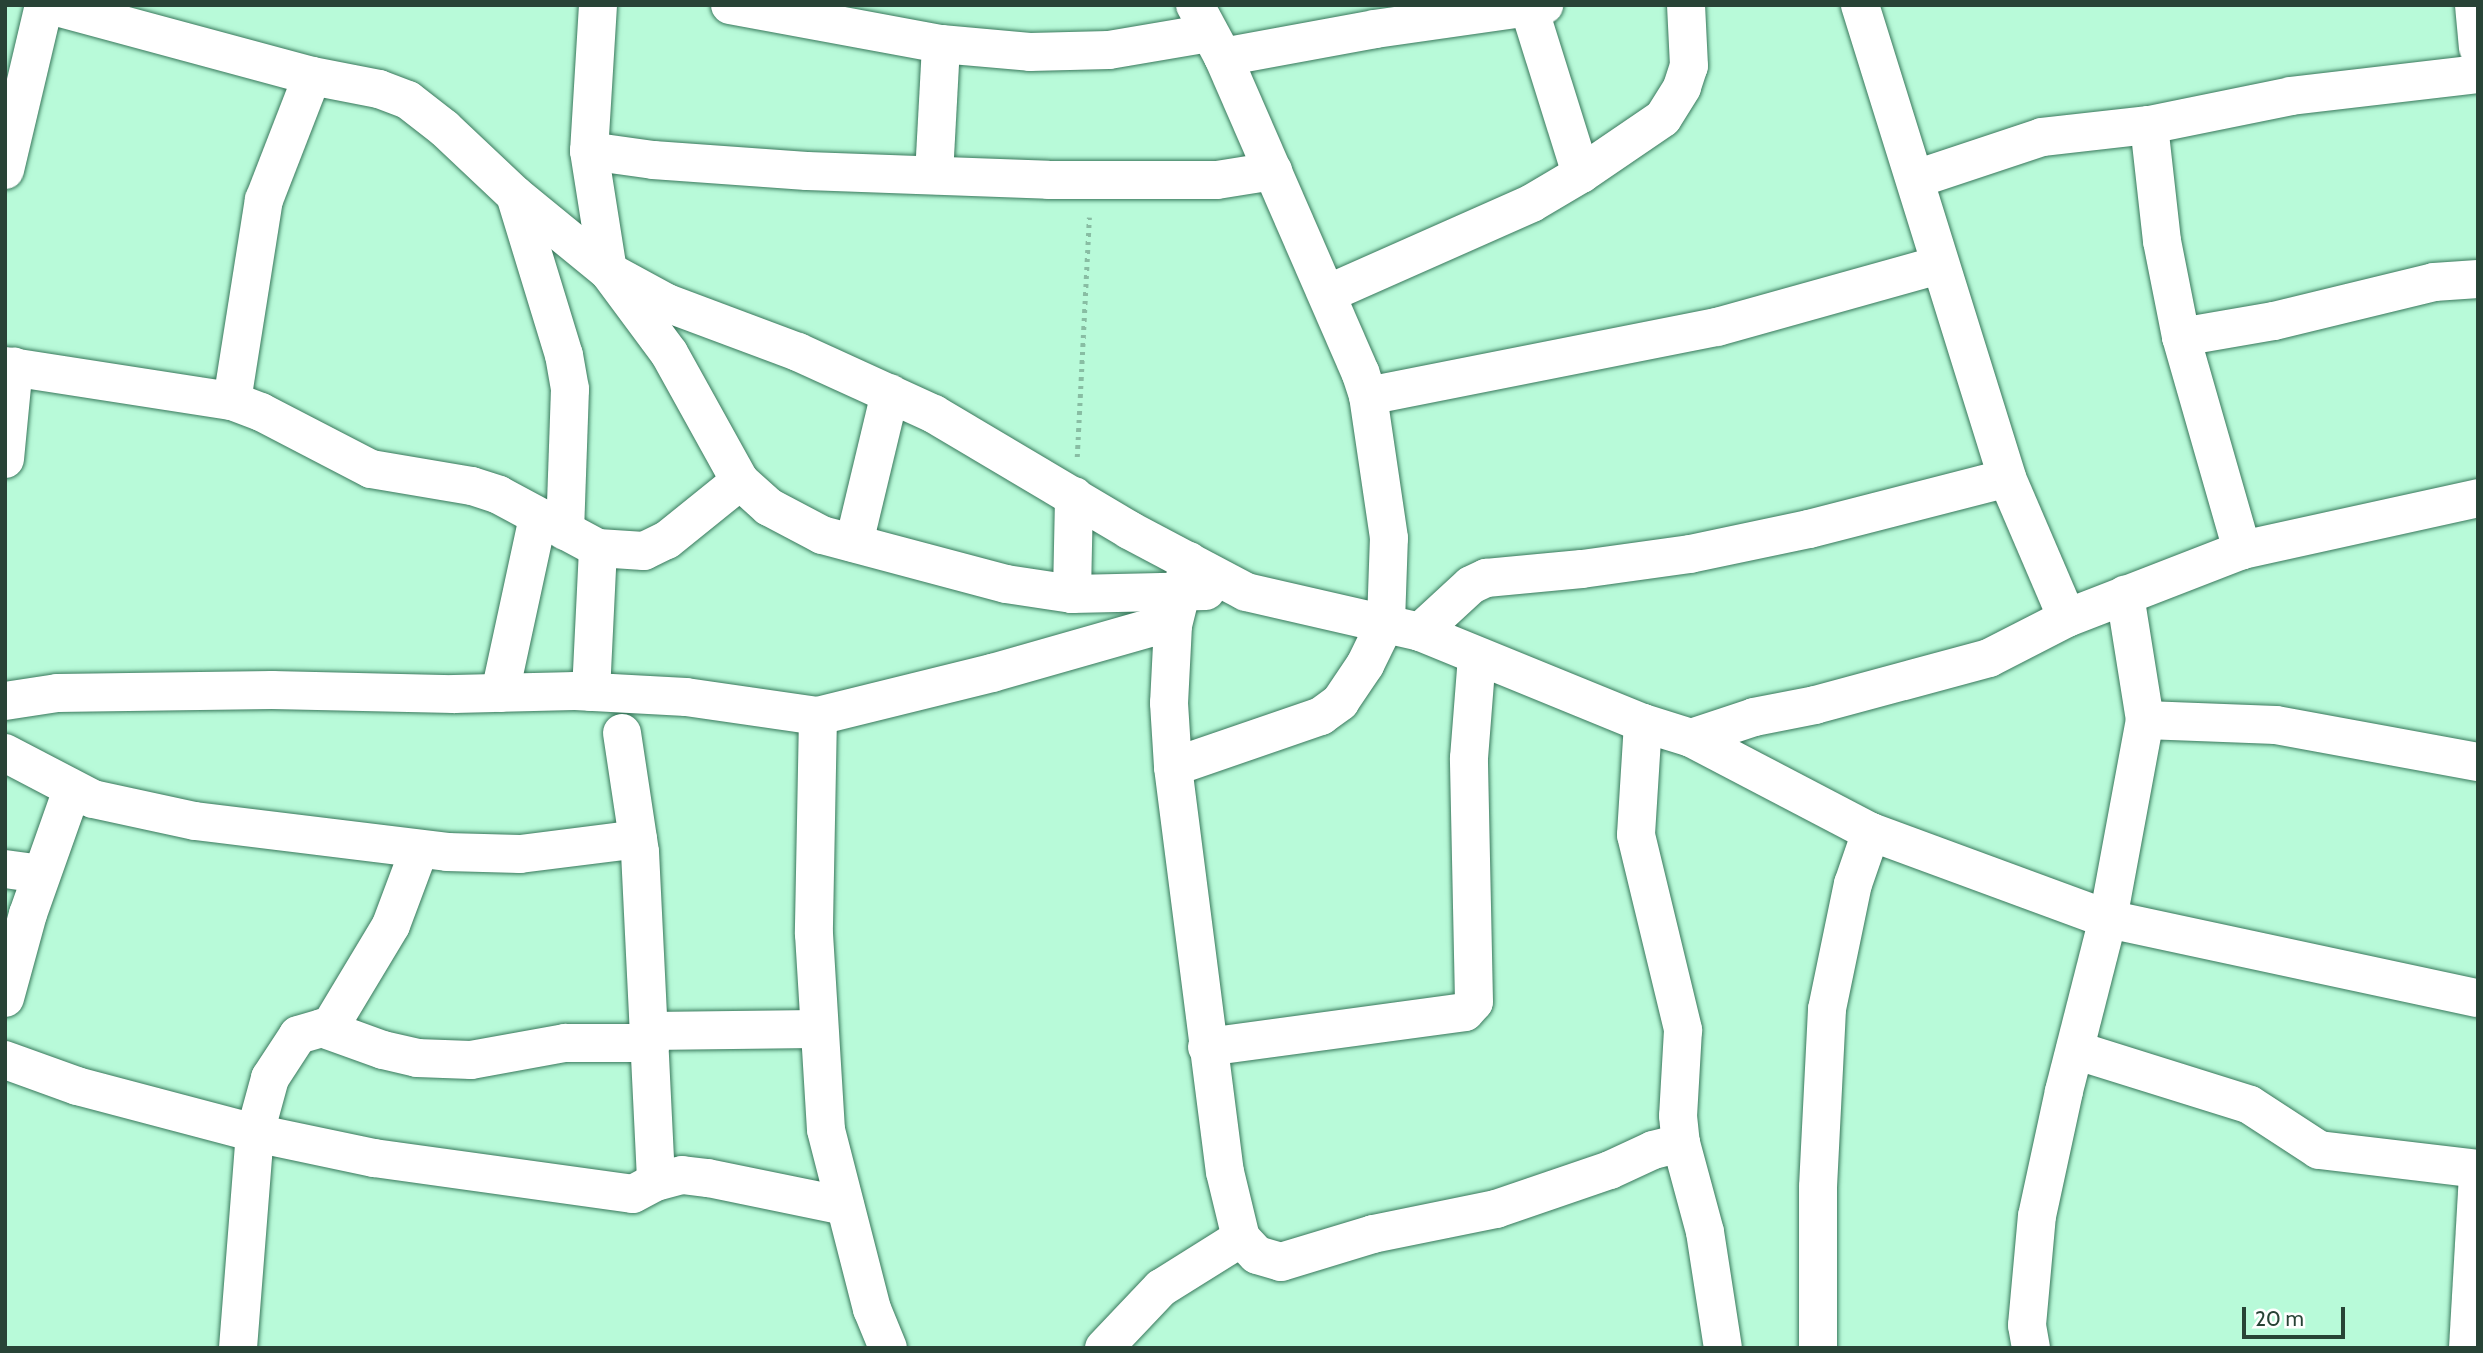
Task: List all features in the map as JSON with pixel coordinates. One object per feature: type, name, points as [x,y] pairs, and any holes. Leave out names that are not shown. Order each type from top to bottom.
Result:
[{"type":"street","points":[[5,170],[44,5]]},
{"type":"street","points":[[49,5],[312,76],[379,89],[408,100],[444,128],[514,195],[608,271],[667,303],[798,352],[934,414],[1074,496],[1181,592]]},
{"type":"street","points":[[598,5],[589,151],[608,271],[669,353],[740,481],[769,507],[822,535],[1006,584],[1072,594],[1246,592],[1403,627],[1643,723],[1691,738],[1871,832],[2109,919],[2478,998]]},
{"type":"street","points":[[730,5],[941,44],[1030,52],[1109,50],[1209,32],[1536,6],[1581,174]]},
{"type":"street","points":[[1327,294],[1532,204],[1581,174],[1663,117],[1682,87],[1689,66],[1686,5]]},
{"type":"street","points":[[1860,5],[2007,478],[2067,618]]},
{"type":"street","points":[[2476,8],[2478,48]]},
{"type":"street","points":[[1209,32],[1327,294],[1368,396],[1403,627]]},
{"type":"street","points":[[934,175],[941,44]]},
{"type":"street","points":[[1916,179],[2042,137],[2149,125],[2291,96],[2478,74]]},
{"type":"street","points":[[232,401],[255,238],[264,200],[312,76]]},
{"type":"street","points":[[2149,125],[2162,241],[2181,337],[2242,550]]},
{"type":"street","points":[[589,151],[653,160],[807,171],[1090,180],[1217,180],[1273,171]]},
{"type":"street","points":[[514,195],[564,355],[570,389],[567,532],[591,692]]},
{"type":"street","points":[[1368,396],[1717,327],[1939,265]]},
{"type":"street","points":[[2181,337],[2274,321],[2434,282],[2478,279]]},
{"type":"street","points":[[5,459],[10,366],[232,401],[261,412],[371,469],[472,486],[499,495],[567,532],[644,551],[667,540],[740,481]]},
{"type":"street","points":[[854,543],[890,393]]},
{"type":"street","points":[[1172,767],[1321,716],[1340,702],[1365,665],[1403,627],[1486,578],[1582,569],[1690,554],[1809,529],[2007,478]]},
{"type":"street","points":[[1072,594],[1074,496]]},
{"type":"street","points":[[1691,738],[1754,717],[1815,705],[1989,658],[2067,618],[2242,550],[2478,498]]},
{"type":"street","points":[[500,693],[567,532]]},
{"type":"street","points":[[5,701],[57,693],[259,690],[591,692],[686,696],[818,716],[992,673],[1150,628],[1181,592]]},
{"type":"street","points":[[1181,592],[1169,703],[1172,767],[1225,1172],[1241,1238],[1257,1255],[1281,1262],[1373,1234],[1496,1209],[1610,1170],[1653,1150],[1681,1143]]},
{"type":"street","points":[[2031,1348],[2027,1325],[2037,1216],[2075,1050],[2109,919],[2145,720],[2125,595]]},
{"type":"street","points":[[1207,1048],[1465,1012],[1474,1002],[1469,758],[1477,657]]},
{"type":"street","points":[[818,716],[814,934],[817,1029],[826,1130],[872,1309],[888,1348]]},
{"type":"street","points":[[2145,720],[2276,725],[2478,762]]},
{"type":"street","points":[[1643,723],[1636,835],[1683,1030],[1678,1116],[1681,1143],[1705,1232],[1723,1348]]},
{"type":"street","points":[[622,733],[638,839],[656,1182]]},
{"type":"street","points":[[5,753],[93,799],[195,821],[419,850],[520,854],[638,839]]},
{"type":"street","points":[[5,999],[24,872],[72,790]]},
{"type":"street","points":[[1818,1348],[1818,1187],[1827,1009],[1853,884],[1871,832]]},
{"type":"street","points":[[328,1030],[391,925],[419,850]]},
{"type":"street","points":[[238,1348],[255,1133],[270,1078],[298,1035],[315,1028],[417,1058],[471,1060],[565,1043],[817,1029]]},
{"type":"street","points":[[2075,1050],[2250,1105],[2319,1150],[2478,1169]]},
{"type":"street","points":[[5,1060],[77,1086],[255,1133],[374,1158],[633,1194],[656,1182],[682,1175],[845,1206]]},
{"type":"street","points":[[2468,1348],[2478,1177]]},
{"type":"street","points":[[1104,1348],[1161,1288],[1241,1238]]},
{"type":"path","points":[[1074,496],[1083,376],[1090,180]]}]
